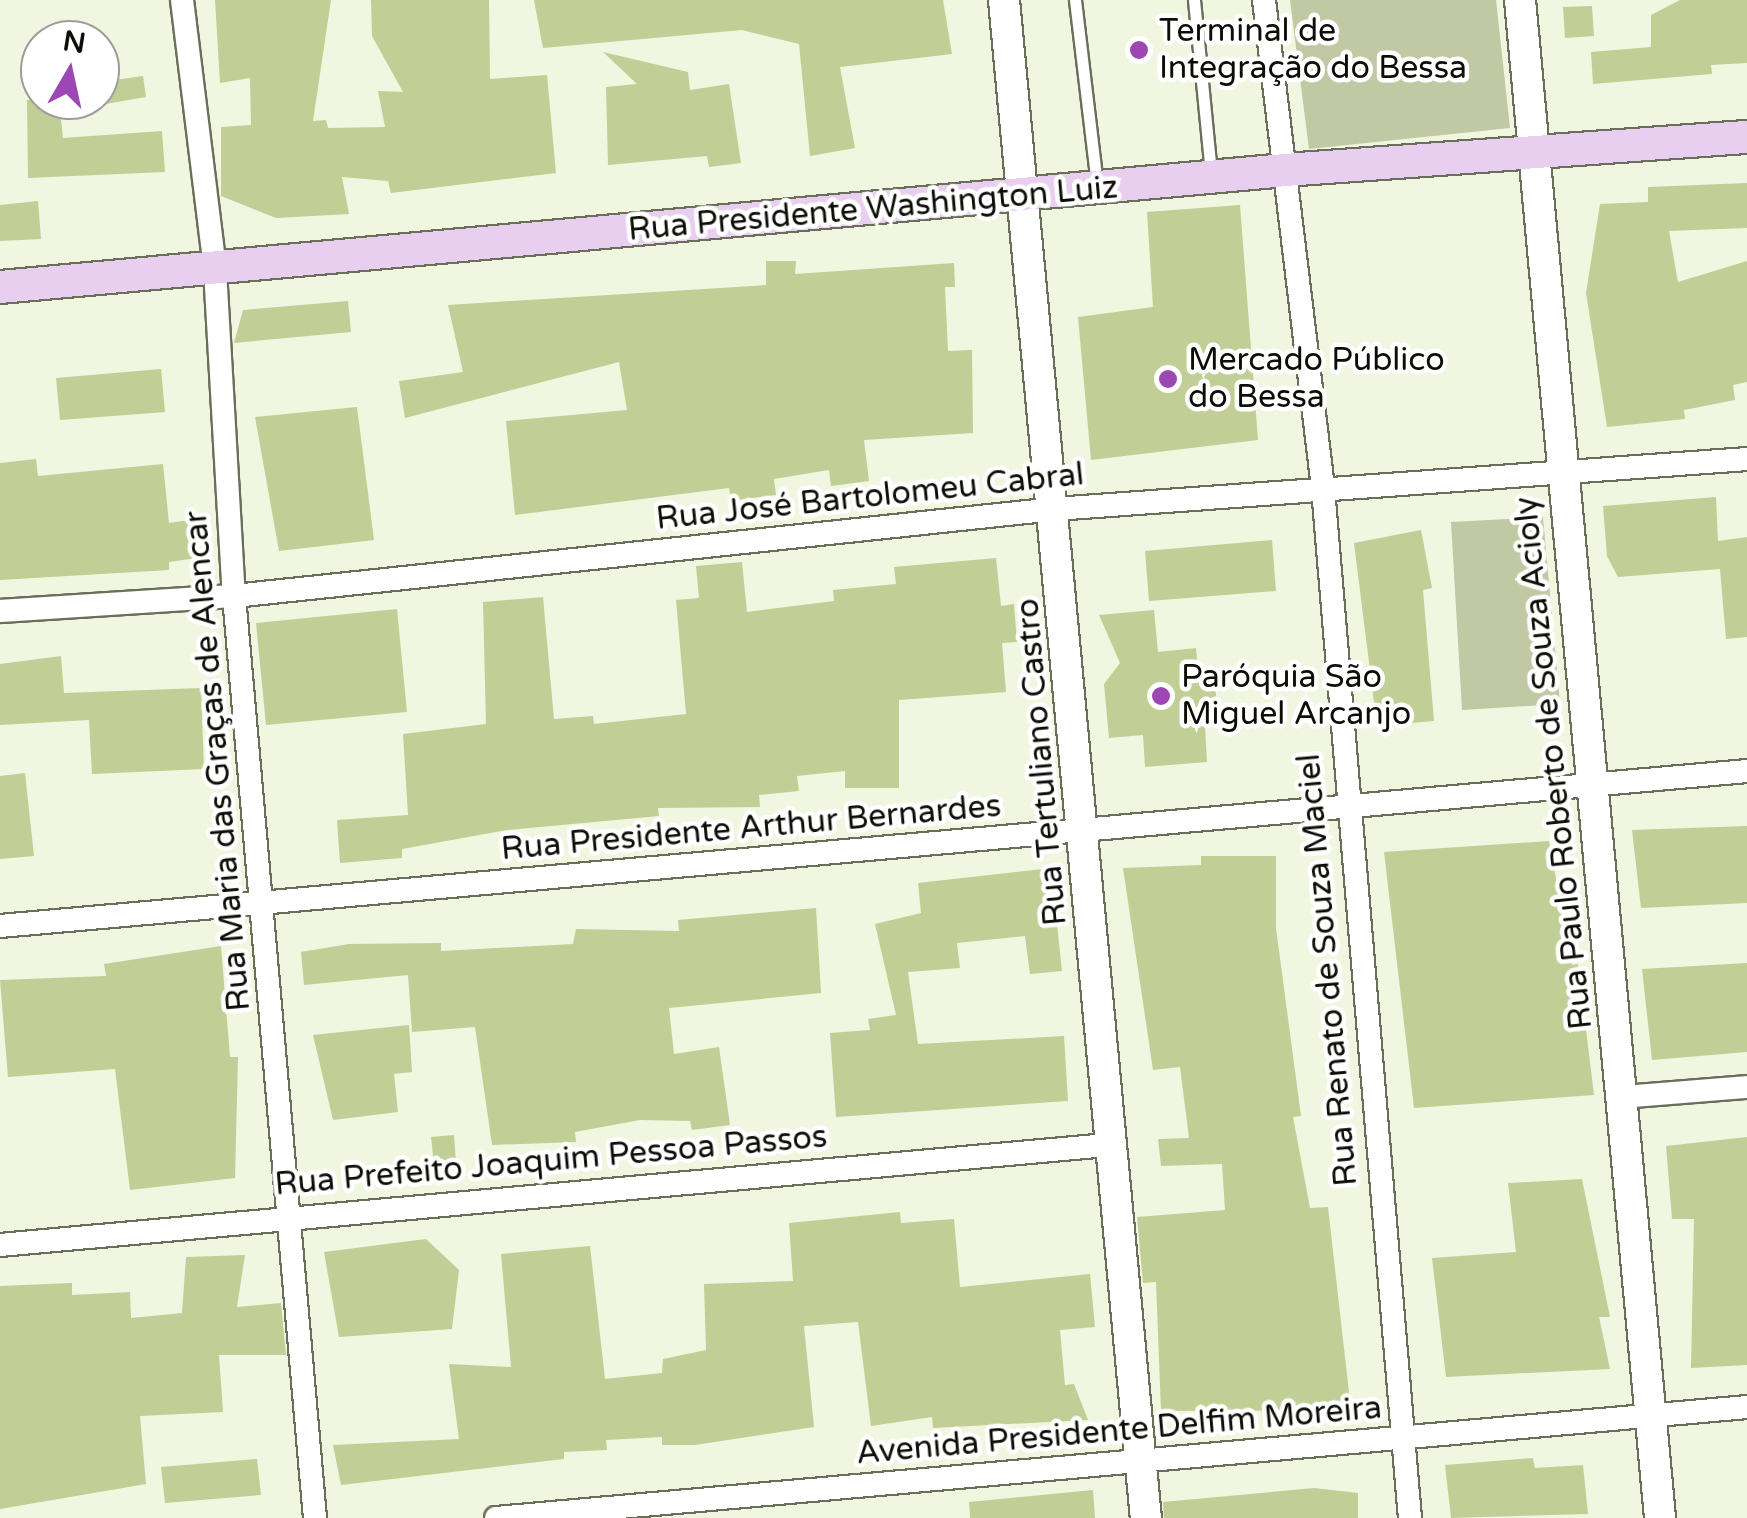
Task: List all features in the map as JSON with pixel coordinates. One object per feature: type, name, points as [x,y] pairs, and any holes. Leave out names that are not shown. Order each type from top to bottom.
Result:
[{"type":"main road","name":"Rua Presidente Washington Luiz","points":[[0,287],[1284,170],[1534,158],[1747,137]]},
{"type":"street","name":"Rua Maria das Graças de Alencar","points":[[182,0],[215,270],[234,596],[315,1518]]},
{"type":"street","name":"Rua Tertuliano Castro","points":[[1004,0],[1026,196],[1085,828],[1108,1144],[1146,1518]]},
{"type":"street","name":"Rua Renato de Souza Maciel","points":[[1264,0],[1322,489],[1344,801],[1410,1518]]},
{"type":"street","name":"Rua Paulo Roberto de Souza Acioly","points":[[1520,0],[1560,477],[1593,780],[1660,1518]]},
{"type":"street","name":"Rua José Bartolomeu Cabral","points":[[0,611],[234,596],[1055,509],[1322,489],[1560,477],[1747,459]]},
{"type":"street","name":"Rua Presidente Arthur Bernardes","points":[[0,926],[261,908],[1344,801],[1747,771]]},
{"type":"street","points":[[1622,1097],[1747,1087]]},
{"type":"street","name":"Rua Prefeito Joaquim Pessoa Passos","points":[[0,1245],[1108,1144]]},
{"type":"street","name":"Avenida Presidente Delfim Moreira","points":[[496,1518],[1747,1407]]},
{"type":"lane","points":[[1074,0],[1097,188]]},
{"type":"lane","points":[[1194,0],[1212,178]]},
{"type":"green space","points":[[1290,0],[1496,0],[1510,128],[1309,149]]},
{"type":"green space","points":[[1543,517],[1560,704],[1462,710],[1451,522]]},
{"type":"building","points":[[215,0],[331,0],[313,121],[326,120],[328,128],[385,127],[378,91],[403,92],[372,36],[371,0],[489,0],[490,79],[547,75],[556,173],[391,193],[388,181],[342,177],[349,214],[276,218],[221,196],[221,127],[251,125],[250,78],[220,83]]},
{"type":"building","points":[[534,0],[943,0],[952,54],[840,67],[855,148],[810,156],[799,44],[742,30],[543,48]]},
{"type":"building","points":[[1680,0],[1747,0],[1747,63],[1711,65],[1712,74],[1593,84],[1591,52],[1651,47],[1651,15]]},
{"type":"building","points":[[1592,6],[1594,36],[1565,38],[1563,7]]},
{"type":"building","points":[[603,52],[688,72],[690,90],[729,84],[741,163],[709,167],[707,156],[608,165],[606,87],[637,84]]},
{"type":"building","points":[[143,76],[146,97],[120,102],[120,79]]},
{"type":"building","points":[[27,120],[61,120],[63,138],[162,131],[165,172],[28,178]]},
{"type":"building","points":[[1747,183],[1747,228],[1669,231],[1678,282],[1747,261],[1747,382],[1733,385],[1735,400],[1684,410],[1685,419],[1607,427],[1586,293],[1600,204],[1648,202],[1648,187]]},
{"type":"building","points":[[38,201],[41,239],[0,241],[0,205]]},
{"type":"building","name":"Mercado Público do Bessa","points":[[1240,205],[1258,440],[1091,460],[1078,317],[1153,307],[1147,212]]},
{"type":"building","points":[[766,261],[796,261],[795,274],[954,263],[955,287],[945,287],[948,351],[972,350],[973,433],[864,440],[869,481],[831,486],[829,470],[774,479],[776,495],[731,501],[729,488],[515,515],[506,421],[627,410],[619,362],[405,418],[399,381],[463,372],[448,305],[766,285]]},
{"type":"building","points":[[348,301],[351,332],[234,343],[243,310]]},
{"type":"building","points":[[161,369],[165,412],[60,420],[56,378]]},
{"type":"building","points":[[357,407],[374,540],[279,551],[255,417]]},
{"type":"building","points":[[36,459],[38,476],[163,464],[169,523],[190,520],[197,558],[169,562],[169,570],[0,580],[0,463]]},
{"type":"building","points":[[1716,497],[1718,541],[1747,537],[1747,637],[1726,639],[1720,569],[1618,577],[1607,556],[1603,506]]},
{"type":"building","points":[[1421,530],[1432,588],[1423,590],[1434,721],[1377,726],[1354,543]]},
{"type":"building","points":[[1272,540],[1276,591],[1149,601],[1145,551]]},
{"type":"building","points":[[996,558],[1001,606],[1014,604],[1017,642],[1002,643],[1006,692],[899,700],[899,788],[845,788],[845,771],[797,776],[799,791],[759,795],[760,807],[658,808],[659,816],[507,830],[402,849],[402,858],[340,863],[337,820],[408,815],[403,734],[486,724],[483,602],[543,597],[554,719],[593,716],[594,724],[686,714],[676,600],[699,598],[696,566],[742,562],[747,612],[834,601],[833,590],[896,584],[894,567]]},
{"type":"building","points":[[397,609],[407,712],[266,725],[256,623]]},
{"type":"building","name":"Paróquia São Miguel Arcanjo","points":[[1154,610],[1158,652],[1196,648],[1199,681],[1215,680],[1218,725],[1205,726],[1207,762],[1145,767],[1143,735],[1109,738],[1104,684],[1120,663],[1099,615]]},
{"type":"building","points":[[61,656],[64,693],[201,688],[204,769],[92,774],[89,720],[0,725],[0,664]]},
{"type":"building","points":[[25,773],[34,856],[0,859],[0,776]]},
{"type":"building","points":[[1747,826],[1747,903],[1641,908],[1632,830]]},
{"type":"building","points":[[1549,841],[1572,965],[1578,964],[1594,1095],[1414,1108],[1384,852]]},
{"type":"building","points":[[1201,856],[1276,856],[1276,928],[1301,1116],[1293,1117],[1310,1208],[1328,1207],[1351,1410],[1161,1411],[1156,1282],[1143,1283],[1137,1217],[1225,1210],[1222,1164],[1161,1166],[1158,1139],[1189,1138],[1180,1067],[1153,1070],[1123,868],[1201,865]]},
{"type":"building","points":[[1051,868],[1062,971],[1030,974],[1025,936],[957,943],[960,968],[908,972],[918,1044],[1064,1036],[1068,1101],[836,1117],[830,1033],[870,1030],[868,1019],[896,1015],[875,924],[921,913],[918,883]]},
{"type":"building","points":[[816,908],[821,993],[669,1008],[674,1054],[719,1047],[730,1125],[692,1130],[690,1121],[640,1120],[575,1132],[576,1142],[492,1145],[475,1027],[412,1032],[408,975],[304,985],[301,952],[349,944],[441,943],[441,951],[573,944],[576,929],[679,931],[678,920]]},
{"type":"building","points":[[221,946],[230,1057],[238,1057],[235,1178],[130,1190],[115,1069],[8,1077],[0,980],[106,976],[104,964]]},
{"type":"building","points":[[1747,963],[1747,1052],[1652,1060],[1642,969]]},
{"type":"building","points":[[409,1025],[412,1072],[394,1074],[398,1112],[333,1120],[313,1035]]},
{"type":"building","points":[[454,1135],[456,1163],[434,1164],[431,1137]]},
{"type":"building","points":[[1747,1137],[1747,1365],[1691,1368],[1694,1219],[1672,1219],[1666,1146]]},
{"type":"building","points":[[1582,1179],[1610,1317],[1599,1317],[1610,1369],[1446,1377],[1432,1258],[1516,1252],[1508,1183]]},
{"type":"building","points":[[900,1212],[901,1223],[954,1219],[960,1287],[1090,1274],[1095,1327],[1060,1330],[1065,1385],[1074,1384],[1088,1420],[933,1428],[932,1417],[871,1426],[858,1322],[804,1326],[814,1427],[695,1445],[662,1445],[662,1437],[606,1440],[607,1450],[564,1452],[564,1459],[341,1485],[333,1445],[459,1439],[449,1364],[511,1367],[501,1254],[590,1246],[605,1379],[662,1373],[663,1359],[706,1350],[704,1284],[793,1281],[789,1223]]},
{"type":"building","points":[[426,1239],[459,1270],[452,1329],[339,1337],[324,1252]]},
{"type":"building","points":[[245,1255],[237,1307],[281,1303],[286,1355],[219,1355],[223,1412],[140,1416],[146,1484],[0,1509],[0,1286],[72,1283],[72,1295],[130,1292],[131,1318],[182,1313],[186,1257]]},
{"type":"building","points":[[1533,1458],[1535,1468],[1583,1465],[1588,1514],[1451,1518],[1445,1465]]},
{"type":"building","points":[[257,1459],[261,1495],[165,1503],[161,1467]]},
{"type":"building","points":[[1314,1488],[1358,1493],[1358,1518],[1164,1518],[1163,1502]]},
{"type":"building","points":[[1093,1490],[1095,1518],[970,1518],[969,1502]]},
{"type":"place","name":"Terminal de Integração do Bessa","points":[[1139,50]]},
{"type":"place","name":"Mercado Público do Bessa","points":[[1168,379]]},
{"type":"place","name":"Paróquia São Miguel Arcanjo","points":[[1161,696]]}]
